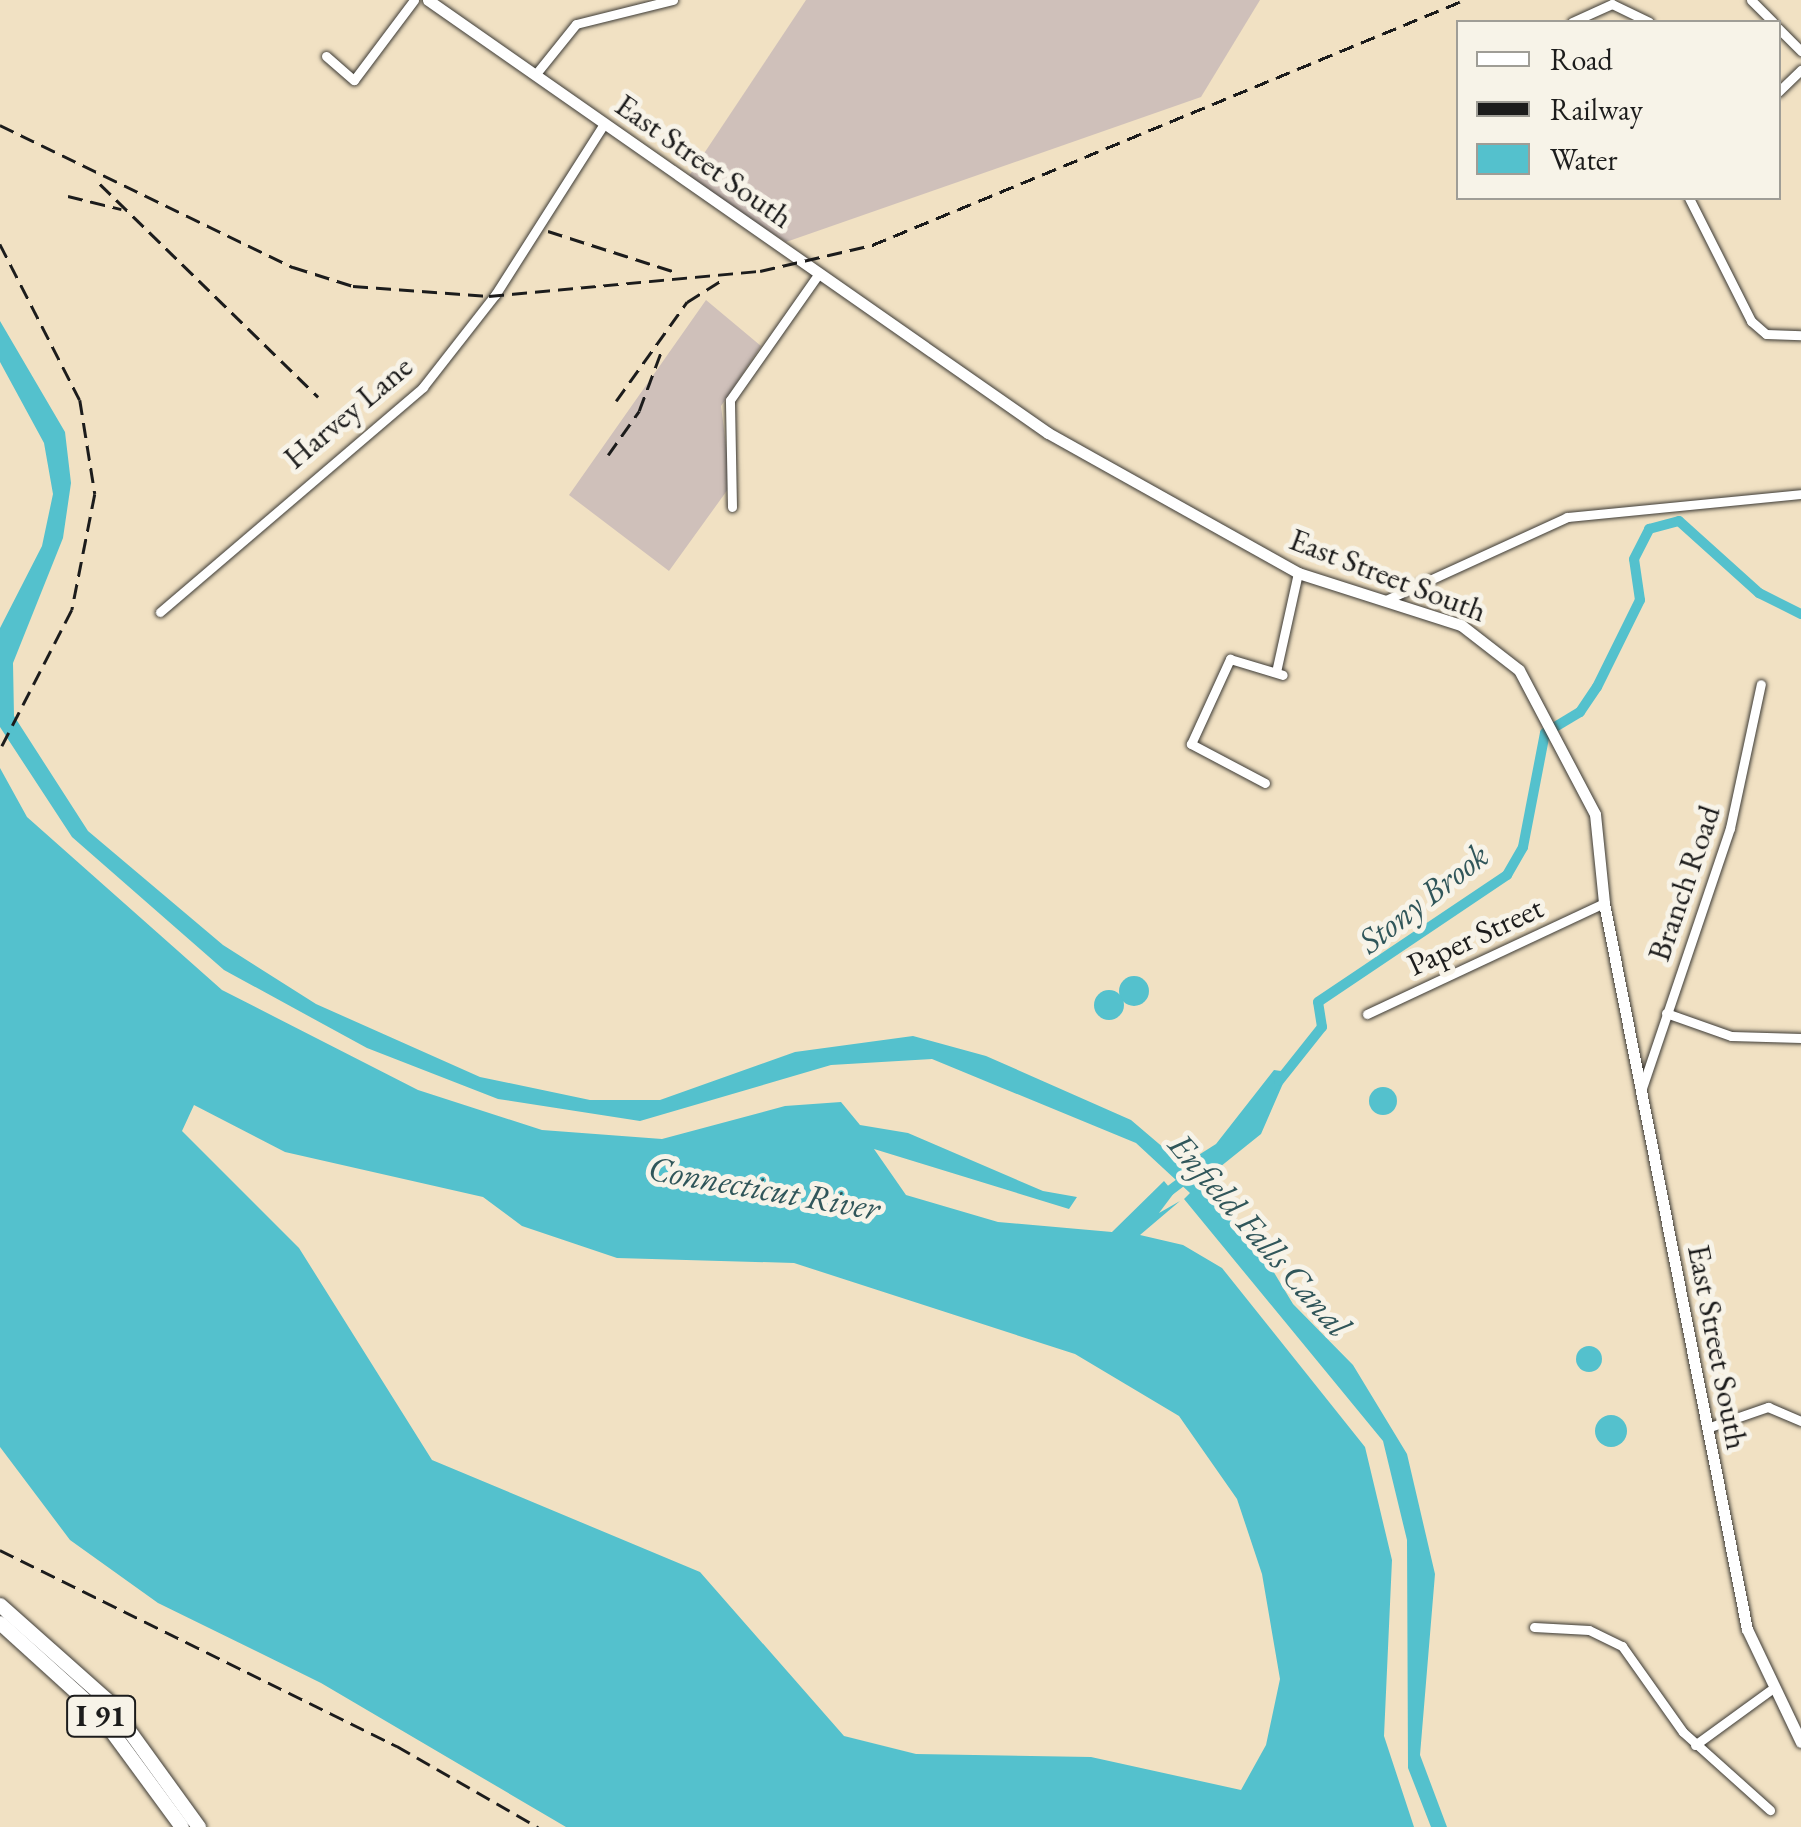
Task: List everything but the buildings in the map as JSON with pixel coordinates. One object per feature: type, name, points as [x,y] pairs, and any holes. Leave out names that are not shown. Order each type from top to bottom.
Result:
[{"type":"highway","name":"I 91","points":[[0,1605],[107,1700],[199,1827]]},
{"type":"highway","name":"I 91","points":[[0,1623],[96,1710],[182,1827]]},
{"type":"main road","name":"East Street South","points":[[428,0],[1048,433],[1298,574],[1477,633],[1534,692],[1574,763],[1594,814],[1604,903],[1747,1629],[1770,1691],[1801,1742]]},
{"type":"street","points":[[326,56],[354,80],[414,0]]},
{"type":"street","points":[[534,74],[580,22],[673,0]]},
{"type":"street","points":[[1750,0],[1771,20]]},
{"type":"street","points":[[1576,20],[1612,4],[1645,20]]},
{"type":"street","points":[[1781,31],[1801,51]]},
{"type":"street","points":[[1781,89],[1801,70]]},
{"type":"street","name":"Harvey Lane","points":[[160,612],[423,387],[495,296],[604,124]]},
{"type":"street","points":[[1690,200],[1751,321],[1766,334],[1801,335]]},
{"type":"street","points":[[732,507],[730,400],[818,276]]},
{"type":"street","points":[[1386,600],[1567,516],[1801,494]]},
{"type":"street","points":[[1265,783],[1190,746],[1229,660],[1280,673],[1298,574]]},
{"type":"street","name":"Branch Road","points":[[1640,1094],[1730,828],[1762,684]]},
{"type":"street","name":"Paper Street","points":[[1367,1014],[1604,903]]},
{"type":"street","points":[[1666,1013],[1731,1036],[1801,1038]]},
{"type":"street","points":[[1706,1428],[1768,1406],[1801,1420]]},
{"type":"street","points":[[1534,1627],[1589,1630],[1622,1646],[1695,1745],[1770,1810]]},
{"type":"street","points":[[1695,1745],[1770,1691]]},
{"type":"shaded area","points":[[806,0],[1260,0],[1201,97],[786,242],[687,179]]},
{"type":"shaded area","points":[[706,300],[761,346],[721,406],[731,485],[669,571],[569,495]]},
{"type":"water","points":[[0,321],[65,432],[71,483],[63,538],[13,663],[14,716],[88,831],[223,945],[316,1004],[480,1077],[590,1100],[660,1100],[795,1052],[913,1036],[986,1056],[1131,1120],[1192,1172],[1186,1163],[1216,1144],[1274,1070],[1288,1072],[1261,1134],[1200,1183],[1252,1236],[1293,1304],[1353,1365],[1407,1454],[1435,1574],[1420,1755],[1447,1827],[1431,1827],[1408,1768],[1407,1540],[1383,1441],[1184,1199],[1190,1193],[1136,1143],[932,1059],[831,1065],[640,1121],[498,1099],[367,1048],[224,970],[72,837],[0,727],[0,628],[42,546],[53,494],[44,443],[0,362]]},
{"type":"water","name":"Connecticut River","points":[[0,768],[27,817],[222,990],[418,1090],[542,1130],[662,1139],[785,1106],[841,1102],[860,1125],[908,1133],[1043,1191],[1077,1197],[1069,1209],[874,1149],[906,1195],[998,1222],[1112,1232],[1164,1181],[1174,1193],[1159,1213],[1180,1201],[1140,1235],[1183,1245],[1222,1268],[1365,1447],[1392,1560],[1384,1736],[1414,1827],[566,1827],[321,1683],[158,1603],[70,1540],[0,1447]],"holes":[[[194,1105],[285,1152],[483,1197],[522,1226],[617,1258],[794,1263],[1075,1354],[1179,1416],[1237,1499],[1262,1574],[1280,1679],[1266,1745],[1241,1790],[1091,1757],[916,1754],[844,1736],[700,1572],[432,1460],[299,1248],[182,1131]]]},
{"type":"water","points":[[1134,976],[1148,985],[1149,991],[1140,1005],[1134,1006],[1120,997],[1119,991],[1128,977]]},
{"type":"water","points":[[1109,990],[1123,999],[1124,1005],[1115,1019],[1109,1020],[1095,1011],[1094,1005],[1103,991]]},
{"type":"water","points":[[1383,1087],[1393,1091],[1397,1101],[1393,1111],[1383,1115],[1373,1111],[1369,1101],[1373,1091]]},
{"type":"water","points":[[1589,1346],[1598,1350],[1602,1359],[1598,1368],[1589,1372],[1580,1368],[1576,1359],[1580,1350]]},
{"type":"water","points":[[1611,1415],[1623,1419],[1627,1431],[1623,1443],[1611,1447],[1599,1443],[1595,1431],[1599,1419]]},
{"type":"waterway","name":"Stony Brook","points":[[1279,1081],[1322,1027],[1318,1002],[1507,875],[1523,847],[1545,733],[1580,712],[1597,687],[1640,600],[1634,559],[1649,529],[1679,521],[1759,593],[1801,614]]},
{"type":"waterway","name":"Stony Brook","points":[[1160,1198],[1190,1175]]},
{"type":"railway","points":[[0,125],[293,267],[353,286],[489,296],[760,271],[872,245],[1464,0]]},
{"type":"railway","points":[[100,184],[318,397]]},
{"type":"railway","points":[[68,196],[121,209]]},
{"type":"railway","points":[[548,231],[676,272]]},
{"type":"railway","points":[[0,244],[80,400],[95,494],[72,610],[0,750]]},
{"type":"railway","points":[[616,401],[687,302],[725,278]]},
{"type":"railway","points":[[608,455],[639,411],[662,349]]},
{"type":"railway","points":[[0,1550],[397,1746],[538,1827]]},
{"type":"water label","name":"Enfield Falls Canal","points":[[1260,1235]]}]
